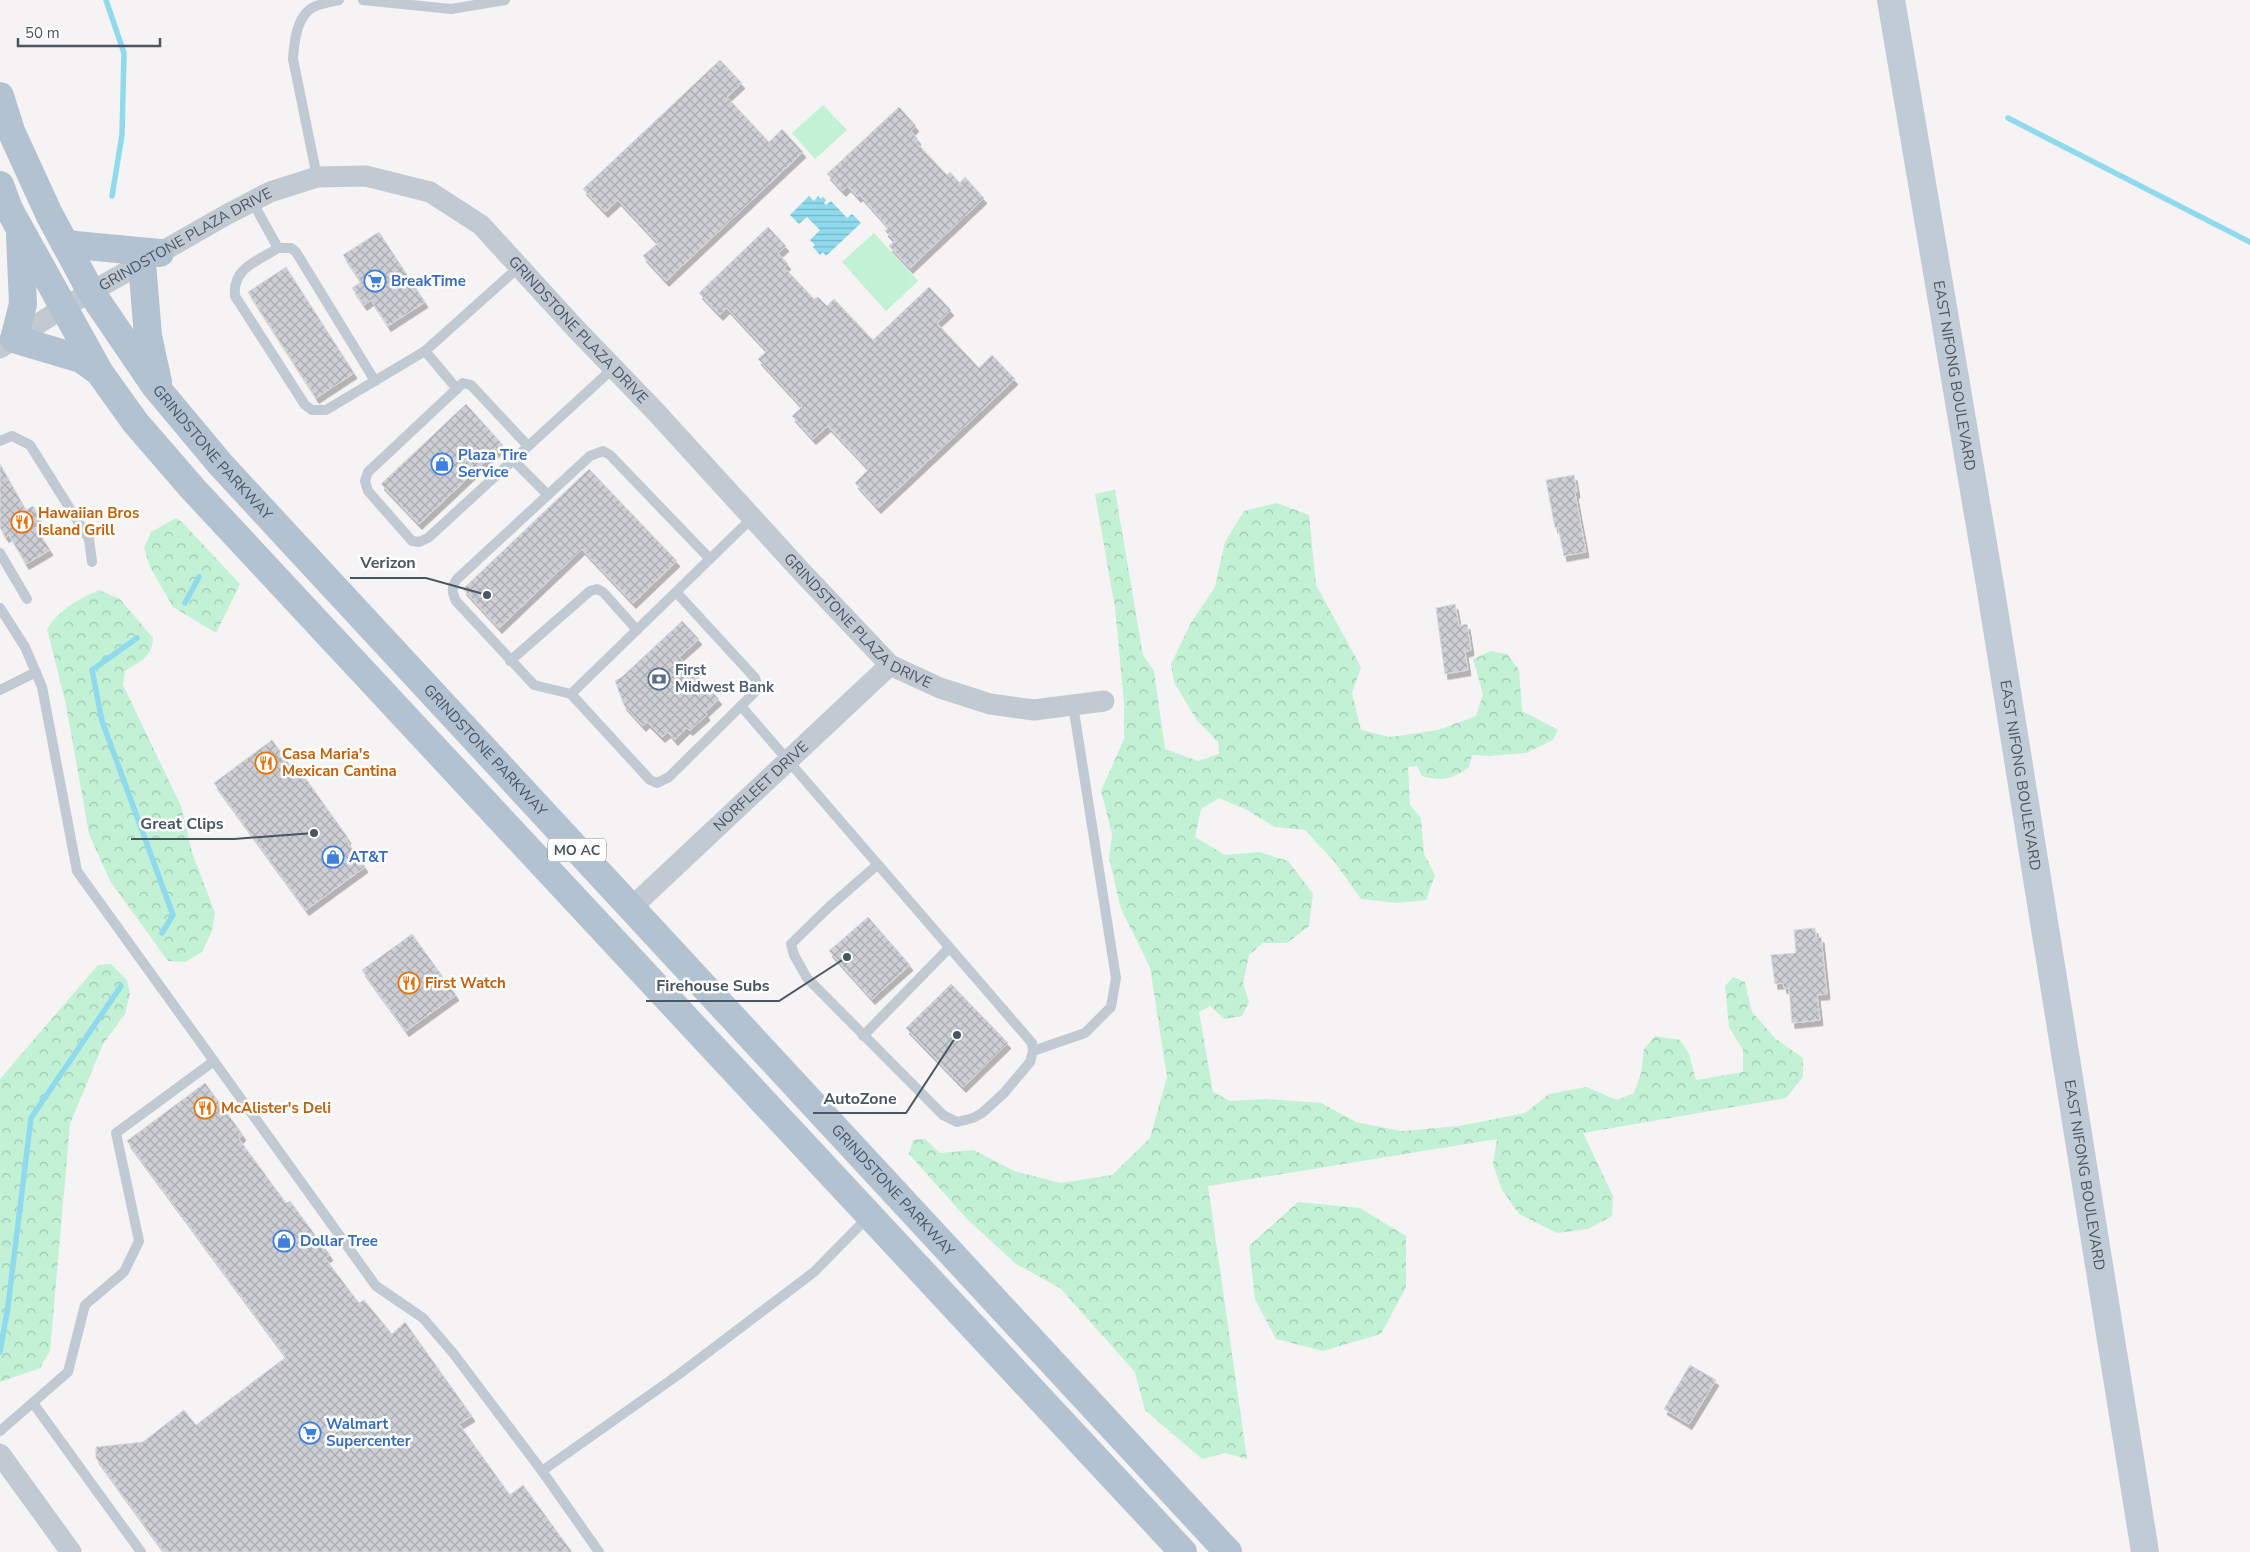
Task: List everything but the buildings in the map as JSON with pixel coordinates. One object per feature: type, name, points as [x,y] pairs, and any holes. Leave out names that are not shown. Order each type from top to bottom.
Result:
[{"type":"main road","name":"GRINDSTONE PARKWAY","points":[[0,96],[12,131],[65,244],[91,292],[161,393],[221,465],[1228,1552]]},
{"type":"main road","name":"MO AC","points":[[0,185],[20,228],[100,373],[135,422],[193,489],[1183,1552]]},
{"type":"main road","points":[[20,228],[23,304],[7,344],[81,359],[100,373]]},
{"type":"main road","points":[[65,244],[151,258],[148,336],[161,393]]},
{"type":"street","name":"EAST NIFONG BOULEVARD","points":[[1891,0],[1990,585],[2099,1253],[2145,1552]]},
{"type":"street","name":"GRINDSTONE PLAZA DRIVE","points":[[7,344],[63,308],[270,192],[317,177],[366,176],[430,192],[481,225],[890,665],[940,688],[990,704],[1034,710],[1104,701]]},
{"type":"street","name":"NORFLEET DRIVE","points":[[631,908],[890,665]]},
{"type":"street","points":[[0,1454],[71,1552]]},
{"type":"lane","points":[[317,177],[293,59],[294,42],[299,26],[308,10],[339,0]]},
{"type":"lane","points":[[363,0],[452,9],[505,0]]},
{"type":"lane","points":[[252,201],[278,248]]},
{"type":"lane","points":[[375,381],[296,252],[291,248],[278,248],[242,270],[236,278],[234,286],[235,296],[305,405],[318,412],[326,410],[375,381],[424,351],[519,267]]},
{"type":"lane","points":[[424,351],[457,389]]},
{"type":"lane","points":[[528,446],[471,384],[463,383],[368,472],[365,481],[368,491],[412,541],[419,542],[428,538],[613,368]]},
{"type":"lane","points":[[0,441],[12,436],[30,445],[89,539],[92,562]]},
{"type":"lane","points":[[676,592],[755,678],[758,684],[757,690],[669,777],[657,783],[650,780],[571,694],[534,685],[456,601],[452,592],[453,585],[590,456],[603,452],[610,455],[710,559]]},
{"type":"lane","points":[[513,460],[548,495]]},
{"type":"lane","points":[[571,694],[752,518]]},
{"type":"lane","points":[[0,552],[27,599]]},
{"type":"lane","points":[[510,660],[590,591],[597,589],[603,592],[637,630]]},
{"type":"lane","points":[[0,608],[25,647],[42,687],[77,871],[376,1286],[424,1318],[483,1392],[599,1552]]},
{"type":"lane","points":[[0,690],[36,672]]},
{"type":"lane","points":[[1033,1051],[1085,1033],[1112,1007],[1116,978],[1073,705]]},
{"type":"lane","points":[[741,706],[1032,1043],[1033,1051],[1030,1062],[1004,1093],[982,1113],[973,1118],[957,1122],[943,1115],[862,1036],[807,978],[794,955],[791,944],[829,907],[877,865]]},
{"type":"lane","points":[[862,1036],[949,948]]},
{"type":"lane","points":[[0,1431],[68,1372],[85,1305],[124,1272],[140,1241],[116,1133],[214,1061]]},
{"type":"lane","points":[[542,1471],[678,1375],[814,1272],[870,1215]]},
{"type":"lane","points":[[33,1403],[141,1552]]},
{"type":"green space","points":[[823,105],[847,130],[815,159],[792,133]]},
{"type":"green space","points":[[874,233],[918,281],[886,311],[842,262]]},
{"type":"green space","points":[[1115,490],[1143,655],[1154,671],[1165,749],[1198,761],[1219,754],[1218,742],[1196,719],[1174,682],[1171,664],[1191,623],[1215,587],[1225,542],[1244,511],[1277,503],[1309,515],[1316,585],[1361,667],[1352,693],[1361,730],[1390,737],[1438,730],[1476,716],[1483,694],[1473,659],[1491,651],[1507,654],[1519,670],[1522,711],[1558,730],[1553,740],[1526,753],[1489,756],[1472,755],[1469,767],[1452,777],[1441,779],[1429,778],[1422,776],[1417,766],[1408,767],[1410,805],[1421,818],[1424,854],[1435,875],[1426,900],[1397,903],[1361,899],[1333,860],[1305,830],[1275,827],[1247,810],[1219,798],[1201,809],[1195,837],[1225,855],[1259,852],[1288,861],[1313,894],[1309,926],[1287,943],[1263,943],[1249,955],[1243,983],[1249,1002],[1242,1016],[1224,1019],[1210,1006],[1199,1012],[1213,1092],[1230,1101],[1266,1099],[1321,1103],[1356,1122],[1401,1131],[1459,1126],[1525,1113],[1549,1094],[1586,1087],[1617,1100],[1634,1093],[1641,1073],[1644,1049],[1655,1036],[1680,1040],[1689,1054],[1696,1080],[1743,1072],[1743,1050],[1729,1027],[1725,986],[1733,977],[1745,982],[1752,1012],[1776,1039],[1803,1058],[1803,1077],[1786,1098],[1583,1133],[1613,1196],[1612,1216],[1588,1229],[1557,1233],[1519,1214],[1502,1190],[1493,1164],[1497,1139],[1208,1186],[1247,1459],[1225,1453],[1202,1459],[1145,1410],[1135,1372],[1060,1288],[1016,1264],[967,1219],[909,1154],[913,1140],[925,1139],[940,1153],[974,1150],[1014,1171],[1061,1183],[1112,1175],[1150,1138],[1167,1077],[1150,967],[1121,909],[1109,858],[1112,834],[1101,791],[1124,739],[1124,703],[1115,608],[1095,494]]},
{"type":"green space","points":[[176,518],[182,522],[240,584],[216,633],[173,607],[150,567],[144,548],[151,532]]},
{"type":"green space","points":[[99,590],[120,599],[153,638],[148,655],[125,671],[123,685],[181,806],[192,852],[215,913],[212,931],[202,952],[185,962],[168,961],[110,881],[89,834],[66,705],[47,629],[70,605]]},
{"type":"green space","points":[[111,964],[127,980],[130,994],[125,1014],[103,1044],[70,1124],[50,1351],[40,1368],[0,1382],[0,1079],[98,965]]},
{"type":"green space","points":[[1298,1202],[1360,1208],[1406,1236],[1406,1287],[1381,1334],[1323,1351],[1276,1339],[1255,1299],[1249,1246]]},
{"type":"water","points":[[809,196],[814,201],[818,196],[821,199],[823,197],[826,200],[824,203],[826,205],[831,201],[847,218],[852,214],[861,223],[826,256],[823,252],[820,255],[810,240],[820,230],[807,217],[799,224],[790,215]]},
{"type":"waterway","points":[[106,0],[124,53],[122,135],[112,196]]},
{"type":"waterway","points":[[2008,118],[2250,242]]},
{"type":"waterway","points":[[185,603],[199,577]]},
{"type":"waterway","points":[[137,638],[92,670],[102,721],[173,915],[162,933]]},
{"type":"waterway","points":[[0,1352],[8,1306],[31,1118],[121,986]]},
{"type":"place","name":"BreakTime","points":[[375,281]]},
{"type":"place","name":"Plaza Tire Service","points":[[442,464]]},
{"type":"place","name":"Hawaiian Bros Island Grill","points":[[22,522]]},
{"type":"place","name":"Verizon","points":[[487,595]]},
{"type":"place","name":"First Midwest Bank","points":[[659,679]]},
{"type":"place","name":"Casa Maria's Mexican Cantina","points":[[266,763]]},
{"type":"place","name":"Great Clips","points":[[314,833]]},
{"type":"place","name":"AT&T","points":[[333,857]]},
{"type":"place","name":"Firehouse Subs","points":[[847,957]]},
{"type":"place","name":"First Watch","points":[[409,983]]},
{"type":"place","name":"AutoZone","points":[[957,1035]]},
{"type":"place","name":"McAlister's Deli","points":[[205,1108]]},
{"type":"place","name":"Dollar Tree","points":[[284,1241]]},
{"type":"place","name":"Walmart Supercenter","points":[[310,1433]]}]
